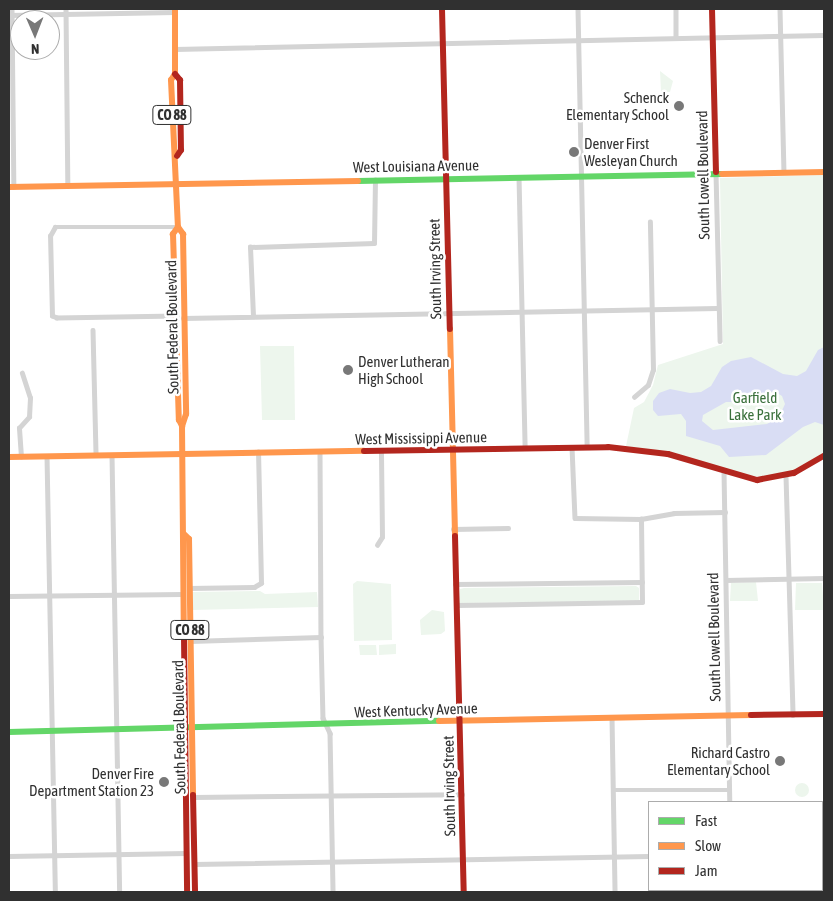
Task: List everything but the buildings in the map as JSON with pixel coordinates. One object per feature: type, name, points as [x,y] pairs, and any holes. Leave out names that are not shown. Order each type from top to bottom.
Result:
[{"type":"street","name":"South Irving Street","points":[[442,9],[454,584],[460,720],[464,892]]},
{"type":"street","points":[[578,9],[587,446]]},
{"type":"street","points":[[676,9],[676,37]]},
{"type":"street","name":"South Lowell Boulevard","points":[[712,9],[717,308],[720,341]]},
{"type":"street","points":[[780,9],[784,172]]},
{"type":"street","points":[[68,186],[66,11],[175,10]]},
{"type":"street","name":"South Federal Boulevard","points":[[175,10],[175,74],[172,88],[173,149],[177,156],[178,227],[183,234],[180,317],[186,414],[182,426],[184,534],[181,540],[187,892]]},
{"type":"street","points":[[175,50],[824,34]]},
{"type":"street","points":[[11,60],[11,187]]},
{"type":"street","name":"West Louisiana Avenue","points":[[11,187],[716,172],[824,172]]},
{"type":"street","points":[[519,176],[525,447]]},
{"type":"street","points":[[253,316],[250,247],[374,244],[375,180]]},
{"type":"street","points":[[634,397],[648,385],[653,370],[650,222]]},
{"type":"street","points":[[178,227],[56,227],[50,236],[52,316],[180,317],[449,314],[717,308]]},
{"type":"street","points":[[93,330],[96,455]]},
{"type":"street","points":[[21,457],[20,428],[29,417],[30,398],[22,373]]},
{"type":"street","points":[[572,446],[575,518],[641,519],[674,513],[724,512]]},
{"type":"street","name":"West Mississippi Avenue","points":[[9,457],[587,446],[648,450],[757,480],[786,476],[824,456]]},
{"type":"street","points":[[377,544],[382,537],[381,451]]},
{"type":"street","points":[[189,588],[259,585],[258,452]]},
{"type":"street","points":[[320,452],[323,718],[330,732],[333,892]]},
{"type":"street","points":[[112,455],[120,892]]},
{"type":"street","points":[[47,456],[55,892]]},
{"type":"street","name":"South Lowell Boulevard","points":[[724,472],[730,801]]},
{"type":"street","points":[[786,476],[791,579],[793,715]]},
{"type":"street","points":[[455,605],[642,602],[641,519]]},
{"type":"street","points":[[453,529],[508,528]]},
{"type":"street","name":"South Federal Boulevard","points":[[184,534],[188,539],[195,892]]},
{"type":"street","points":[[726,580],[824,578]]},
{"type":"street","points":[[454,584],[642,582]]},
{"type":"street","points":[[9,596],[182,594]]},
{"type":"street","points":[[190,641],[321,637]]},
{"type":"street","name":"West Kentucky Avenue","points":[[9,732],[327,726],[460,720],[824,714]]},
{"type":"street","points":[[612,717],[615,892]]},
{"type":"street","points":[[614,790],[729,790]]},
{"type":"street","points":[[194,797],[462,794]]},
{"type":"street","points":[[9,856],[186,853]]},
{"type":"street","points":[[194,864],[463,861],[648,856]]},
{"type":"green space","points":[[660,71],[673,81],[670,92],[661,92]]},
{"type":"green space","name":"Garfield Lake Park","points":[[824,175],[824,453],[790,472],[766,477],[744,475],[678,454],[626,446],[634,408],[644,402],[653,385],[658,365],[723,344],[720,178]]},
{"type":"green space","points":[[260,346],[294,346],[295,420],[262,420]]},
{"type":"green space","points":[[357,581],[391,584],[392,640],[354,641],[353,584]]},
{"type":"green space","points":[[756,582],[758,601],[730,601],[731,583]]},
{"type":"green space","points":[[796,583],[822,583],[824,610],[795,610]]},
{"type":"green space","points":[[636,586],[639,588],[639,601],[459,603],[460,589],[464,588]]},
{"type":"green space","points":[[260,591],[265,594],[317,592],[318,607],[192,610],[192,592]]},
{"type":"green space","points":[[432,610],[444,612],[445,631],[441,634],[421,635],[420,620]]},
{"type":"green space","points":[[396,644],[396,654],[379,655],[379,645]]},
{"type":"green space","points":[[359,645],[376,645],[377,655],[360,655]]},
{"type":"green space","points":[[799,783],[805,783],[809,790],[805,797],[799,797],[795,793],[795,787]]},
{"type":"water","points":[[824,347],[824,425],[815,422],[803,427],[766,455],[729,457],[720,446],[686,436],[686,421],[681,414],[658,416],[653,410],[653,401],[659,393],[670,389],[690,393],[701,392],[711,386],[722,367],[731,361],[751,357],[783,374],[797,376],[806,371],[818,350]],"holes":[[[774,391],[782,396],[785,404],[779,417],[767,424],[713,430],[702,421],[703,415],[726,402],[745,402]]]},
{"type":"traffic: fast","points":[[358,181],[722,174]]},
{"type":"traffic: fast","points":[[9,732],[439,721]]},
{"type":"traffic: slow","points":[[175,9],[175,74],[171,80],[178,227],[183,234],[186,414],[182,426]]},
{"type":"traffic: slow","points":[[722,174],[824,172]]},
{"type":"traffic: slow","points":[[9,187],[358,181]]},
{"type":"traffic: slow","points":[[178,227],[173,234],[179,420],[182,426],[184,637]]},
{"type":"traffic: slow","points":[[450,329],[455,536]]},
{"type":"traffic: slow","points":[[9,457],[364,451]]},
{"type":"traffic: slow","points":[[184,534],[189,539],[193,795]]},
{"type":"traffic: slow","points":[[439,721],[751,715]]},
{"type":"traffic: jam","points":[[442,9],[450,329]]},
{"type":"traffic: jam","points":[[712,9],[716,172]]},
{"type":"traffic: jam","points":[[175,74],[180,80],[181,150],[177,156]]},
{"type":"traffic: jam","points":[[364,451],[608,447],[668,454],[757,480],[794,473],[824,456]]},
{"type":"traffic: jam","points":[[455,536],[464,892]]},
{"type":"traffic: jam","points":[[184,637],[187,892]]},
{"type":"traffic: jam","points":[[751,715],[824,714]]},
{"type":"traffic: jam","points":[[193,795],[195,892]]},
{"type":"place","name":"Schenck Elementary School","points":[[679,106]]},
{"type":"place","name":"Denver First Wesleyan Church","points":[[574,152]]},
{"type":"place","name":"Denver Lutheran High School","points":[[348,370]]},
{"type":"place","name":"Richard Castro Elementary School","points":[[780,761]]},
{"type":"place","name":"Denver Fire Department Station 23","points":[[164,782]]}]
